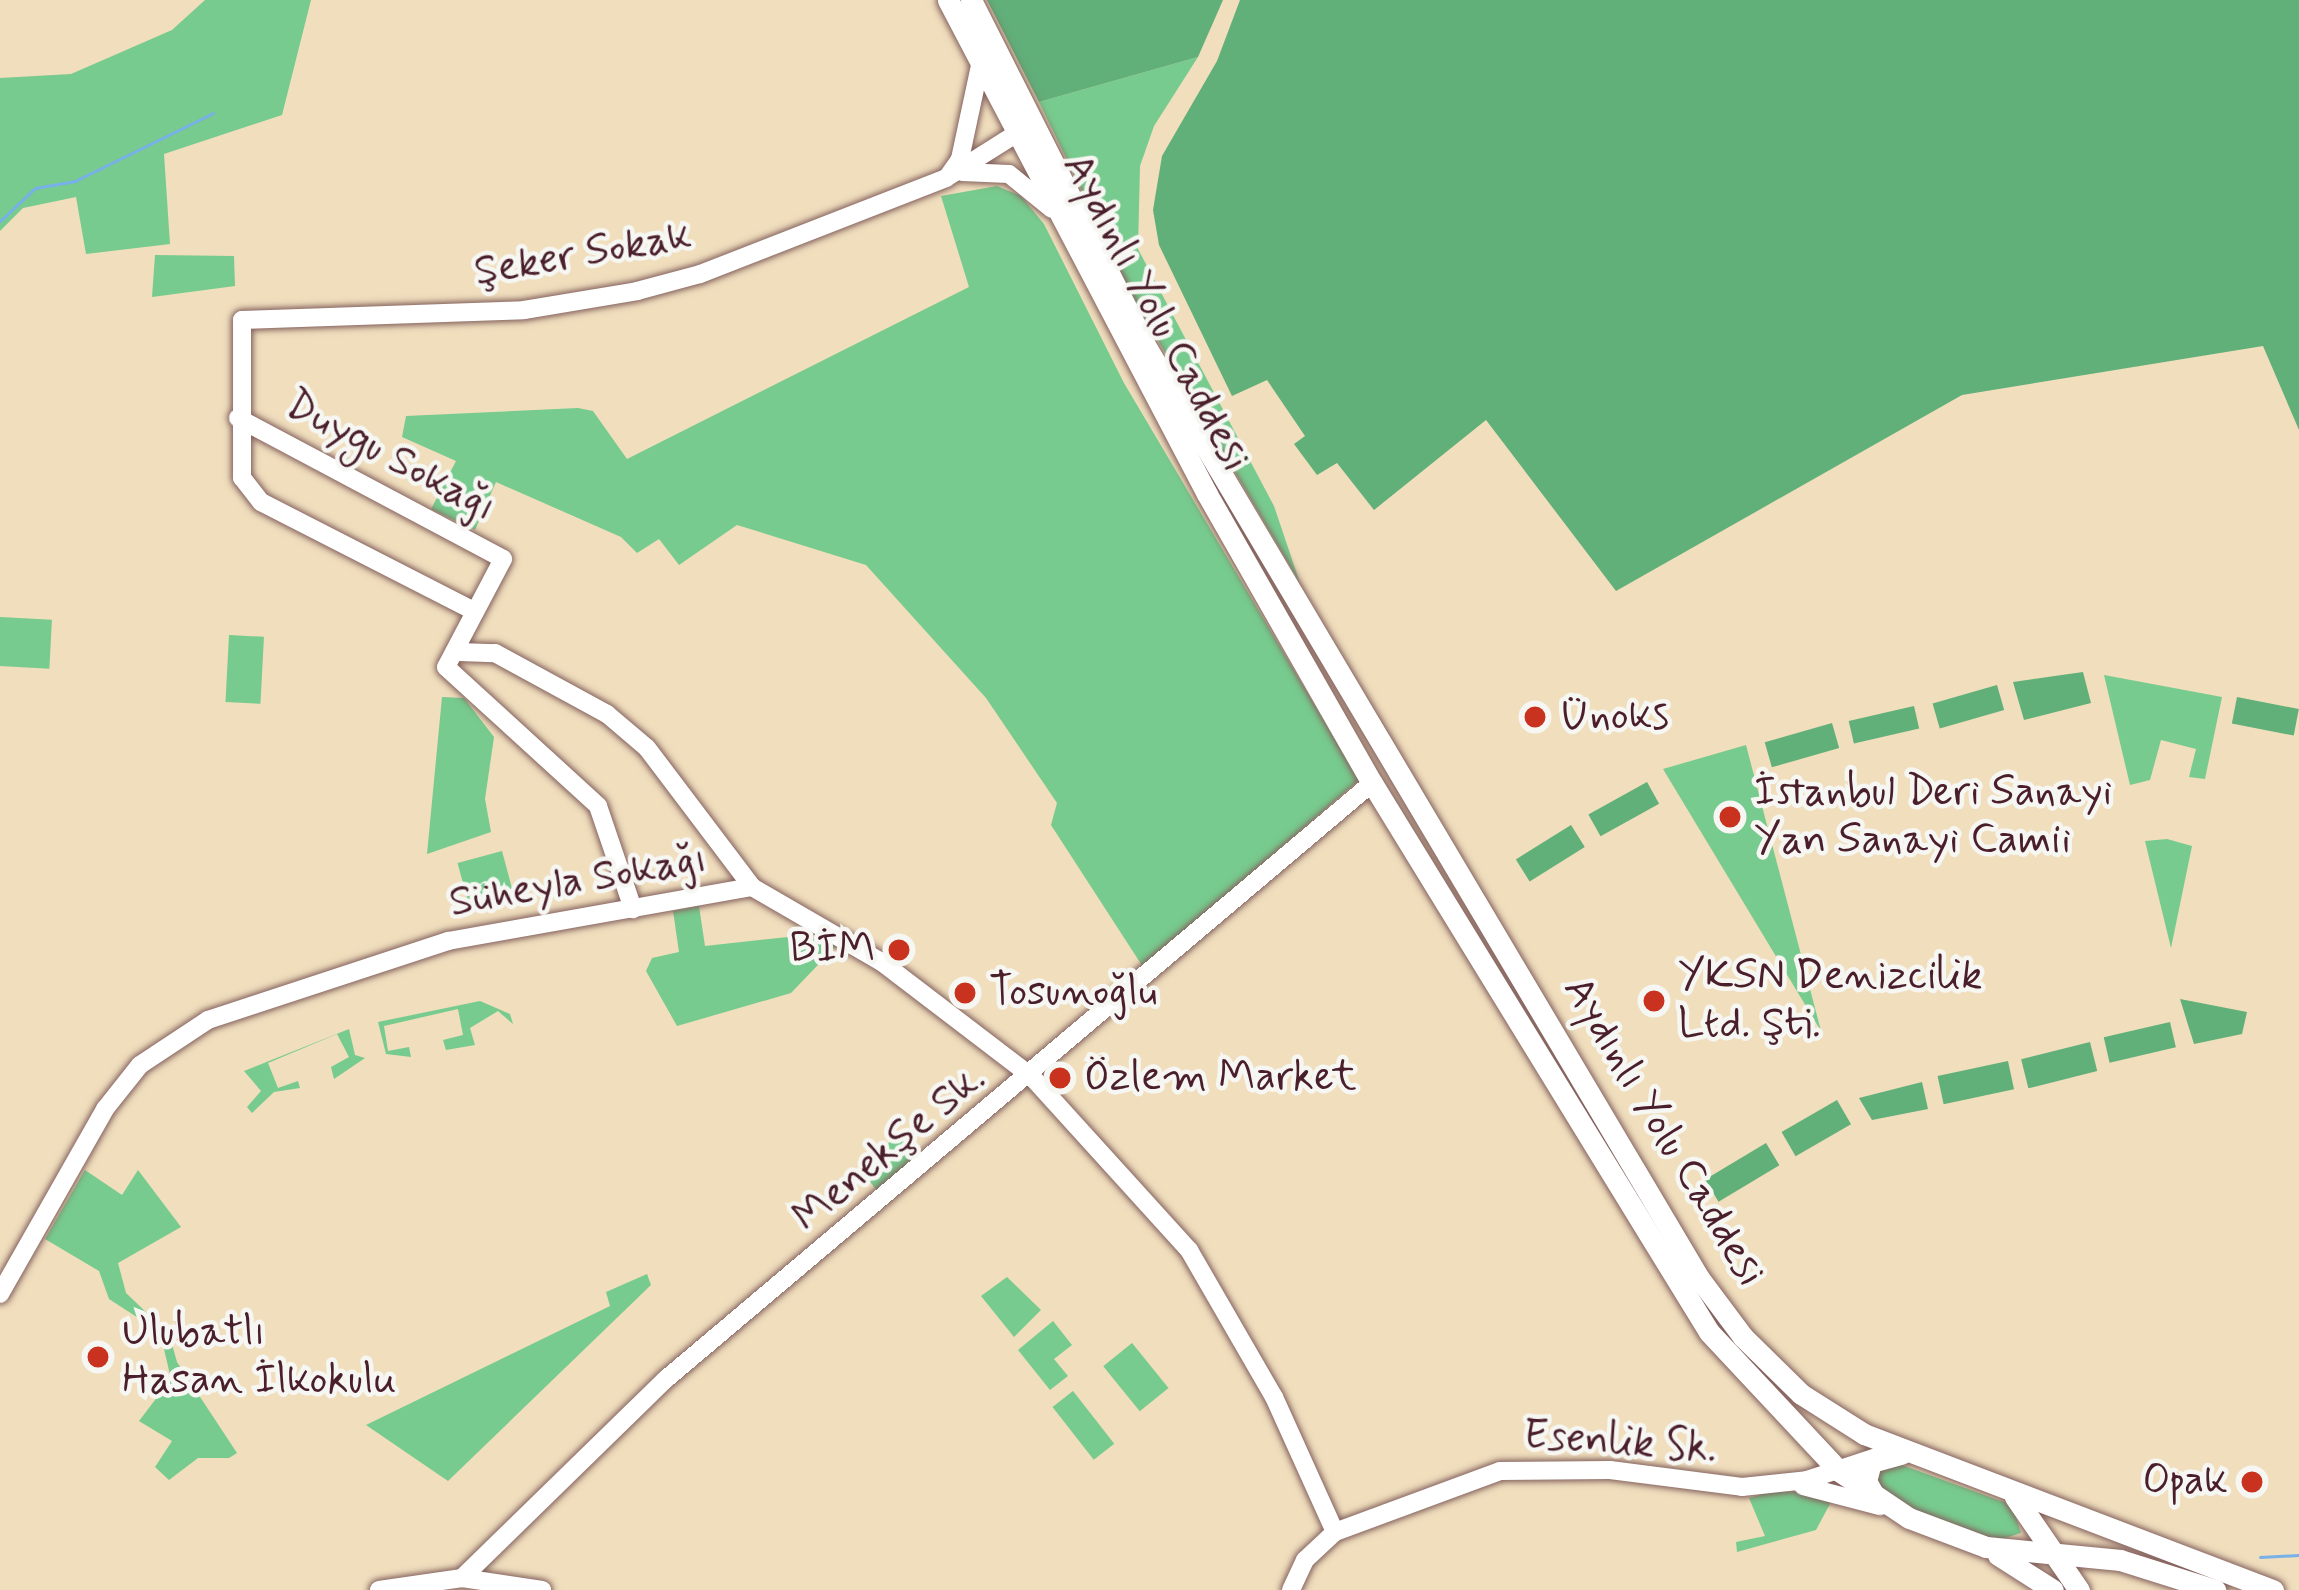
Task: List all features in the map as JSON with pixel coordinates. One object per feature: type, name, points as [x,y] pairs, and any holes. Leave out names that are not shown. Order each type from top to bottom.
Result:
[{"type":"main road","name":"Aydınlı Yolu Caddesi","points":[[948,0],[981,61],[1009,141],[1055,211],[1372,784],[1682,1296],[1805,1437],[1879,1502],[1941,1533],[2002,1551],[2120,1560],[2215,1590]]},
{"type":"main road","name":"Aydınlı Yolu Caddesi","points":[[971,0],[1148,350],[1718,1305],[1801,1394],[1913,1457],[2273,1590]]},
{"type":"main road","points":[[1372,784],[1394,769]]},
{"type":"main road","points":[[1879,1502],[1866,1480],[1879,1456],[1913,1457]]},
{"type":"main road","points":[[2013,1496],[2082,1590],[2098,1565],[2120,1560]]},
{"type":"main road","points":[[2002,1551],[2029,1539],[2030,1514]]},
{"type":"main road","points":[[1941,1533],[2023,1567],[2053,1590]]},
{"type":"street","points":[[981,61],[967,130],[946,178],[1009,174],[1055,211]]},
{"type":"street","points":[[967,130],[976,148],[1009,141],[1025,106]]},
{"type":"street","name":"Şeker Sokak","points":[[242,320],[524,310],[637,290],[700,274],[946,178],[1009,141]]},
{"type":"street","name":"Duygu Sokağı","points":[[242,320],[238,418],[503,559],[453,659]]},
{"type":"street","points":[[238,418],[242,478],[261,502],[474,611]]},
{"type":"street","points":[[453,659],[495,653],[607,713],[647,748],[752,887]]},
{"type":"street","points":[[453,659],[598,806],[633,909]]},
{"type":"street","name":"Menekşe Sk.","points":[[462,1578],[666,1379],[1032,1078],[1372,784]]},
{"type":"street","name":"Süheyla Sokağı","points":[[0,1294],[105,1108],[140,1065],[189,1030],[231,1008],[448,941],[752,887],[884,963],[1032,1078],[1189,1250],[1274,1397],[1335,1532]]},
{"type":"street","points":[[1791,1482],[1812,1470],[1805,1437]]},
{"type":"street","name":"Esenlik Sk.","points":[[1335,1532],[1500,1472],[1610,1470],[1726,1487],[1791,1482],[1879,1456]]},
{"type":"street","name":"Esenlik Sk.","points":[[1768,1484],[1842,1492],[1909,1518]]},
{"type":"street","points":[[1291,1590],[1305,1560],[1335,1532]]},
{"type":"street","points":[[380,1590],[462,1578],[542,1590]]},
{"type":"green space","points":[[205,0],[311,0],[282,115],[164,154],[170,244],[86,254],[76,197],[23,208],[0,231],[0,78],[71,74],[172,30]]},
{"type":"green space","points":[[987,0],[1223,0],[1198,57],[1039,102]]},
{"type":"green space","points":[[1240,0],[2299,0],[2299,430],[2263,346],[1962,395],[1616,591],[1486,420],[1374,510],[1337,463],[1317,475],[1294,444],[1305,436],[1267,380],[1232,396],[1159,245],[1153,210],[1162,156],[1217,61]]},
{"type":"green space","points":[[1198,57],[1154,126],[1140,166],[1138,249],[1274,506],[1300,583],[1136,303],[1039,102]]},
{"type":"green space","points":[[997,186],[1021,196],[1044,224],[1124,383],[1359,780],[1143,967],[1051,825],[1057,803],[986,698],[866,565],[737,525],[679,565],[659,539],[637,553],[621,537],[496,482],[475,530],[431,509],[456,461],[402,437],[406,416],[578,408],[593,411],[627,459],[969,287],[941,196]]},
{"type":"green space","points":[[155,255],[234,256],[235,286],[152,297]]},
{"type":"green space","points":[[0,617],[52,620],[49,669],[0,666]]},
{"type":"green space","points":[[229,635],[264,637],[260,704],[225,702]]},
{"type":"green space","points":[[2083,672],[2091,703],[2024,720],[2013,682]]},
{"type":"green space","points":[[2104,675],[2222,697],[2205,779],[2189,777],[2196,749],[2161,740],[2150,780],[2130,785]]},
{"type":"green space","points":[[1997,685],[2004,710],[1940,728],[1933,703]]},
{"type":"green space","points":[[442,697],[464,698],[494,737],[485,799],[491,832],[427,854]]},
{"type":"green space","points":[[2237,697],[2299,709],[2294,736],[2232,724]]},
{"type":"green space","points":[[1914,706],[1919,728],[1854,743],[1849,721]]},
{"type":"green space","points":[[1832,723],[1839,748],[1772,767],[1765,742]]},
{"type":"green space","points":[[1746,745],[1821,1031],[1663,769]]},
{"type":"green space","points":[[1647,782],[1659,804],[1601,836],[1588,814]]},
{"type":"green space","points":[[1571,825],[1585,847],[1530,881],[1516,859]]},
{"type":"green space","points":[[2167,839],[2192,846],[2171,948],[2145,841]]},
{"type":"green space","points":[[502,851],[512,889],[468,901],[458,863]]},
{"type":"green space","points":[[699,906],[705,946],[825,933],[840,942],[791,993],[677,1026],[646,971],[652,958],[679,952],[673,911]]},
{"type":"green space","points":[[2180,999],[2247,1012],[2242,1034],[2194,1044]]},
{"type":"green space","points":[[480,1001],[510,1014],[513,1024],[498,1011],[470,1028],[475,1045],[446,1050],[443,1040],[463,1035],[458,1009],[384,1026],[388,1051],[409,1047],[411,1057],[386,1054],[378,1022]]},
{"type":"green space","points":[[2170,1022],[2176,1047],[2110,1063],[2104,1037]]},
{"type":"green space","points":[[349,1029],[355,1055],[365,1058],[334,1079],[331,1067],[349,1057],[337,1034],[268,1063],[278,1088],[298,1081],[300,1088],[274,1092],[252,1113],[247,1107],[261,1091],[244,1071]]},
{"type":"green space","points":[[2090,1042],[2097,1071],[2028,1088],[2021,1059]]},
{"type":"green space","points":[[2008,1061],[2014,1089],[1944,1104],[1938,1076]]},
{"type":"green space","points":[[1922,1082],[1928,1109],[1872,1120],[1859,1098]]},
{"type":"green space","points":[[1837,1100],[1851,1124],[1796,1156],[1782,1132]]},
{"type":"green space","points":[[900,1134],[922,1162],[880,1195],[858,1167]]},
{"type":"green space","points":[[1766,1143],[1779,1165],[1719,1202],[1705,1180]]},
{"type":"green space","points":[[85,1170],[122,1195],[138,1170],[181,1227],[118,1263],[126,1293],[169,1334],[177,1362],[237,1453],[229,1458],[198,1458],[169,1480],[155,1467],[172,1441],[139,1421],[171,1379],[160,1332],[109,1299],[99,1271],[45,1239]]},
{"type":"green space","points":[[647,1274],[651,1285],[448,1481],[366,1425],[610,1306],[606,1292]]},
{"type":"green space","points":[[1007,1277],[1041,1310],[1014,1337],[981,1296]]},
{"type":"green space","points":[[1053,1321],[1072,1345],[1054,1359],[1068,1376],[1050,1390],[1018,1350]]},
{"type":"green space","points":[[1132,1343],[1169,1388],[1140,1411],[1103,1366]]},
{"type":"green space","points":[[1073,1391],[1114,1444],[1094,1460],[1053,1407]]},
{"type":"green space","points":[[1902,1465],[2012,1505],[2021,1533],[1999,1540],[1964,1531],[1899,1503],[1875,1482],[1879,1466]]},
{"type":"green space","points":[[1773,1491],[1830,1493],[1832,1500],[1816,1530],[1737,1552],[1736,1542],[1765,1536],[1749,1498]]},
{"type":"waterway","points":[[0,221],[35,188],[75,181],[213,113]]},
{"type":"waterway","points":[[2260,1557],[2299,1555]]},
{"type":"place","name":"Ünoks","points":[[1535,717]]},
{"type":"place","name":"İstanbul Deri Sanayi Yan Sanayi Camii","points":[[1730,817]]},
{"type":"place","name":"BİM","points":[[899,950]]},
{"type":"place","name":"Tosunoğlu","points":[[965,993]]},
{"type":"place","name":"YKSN Denizcilik Ltd. Şti.","points":[[1654,1001]]},
{"type":"place","name":"Özlem Market","points":[[1060,1078]]},
{"type":"place","name":"Ulubatlı Hasan İlkokulu","points":[[98,1357]]},
{"type":"place","name":"Opak","points":[[2252,1482]]}]
